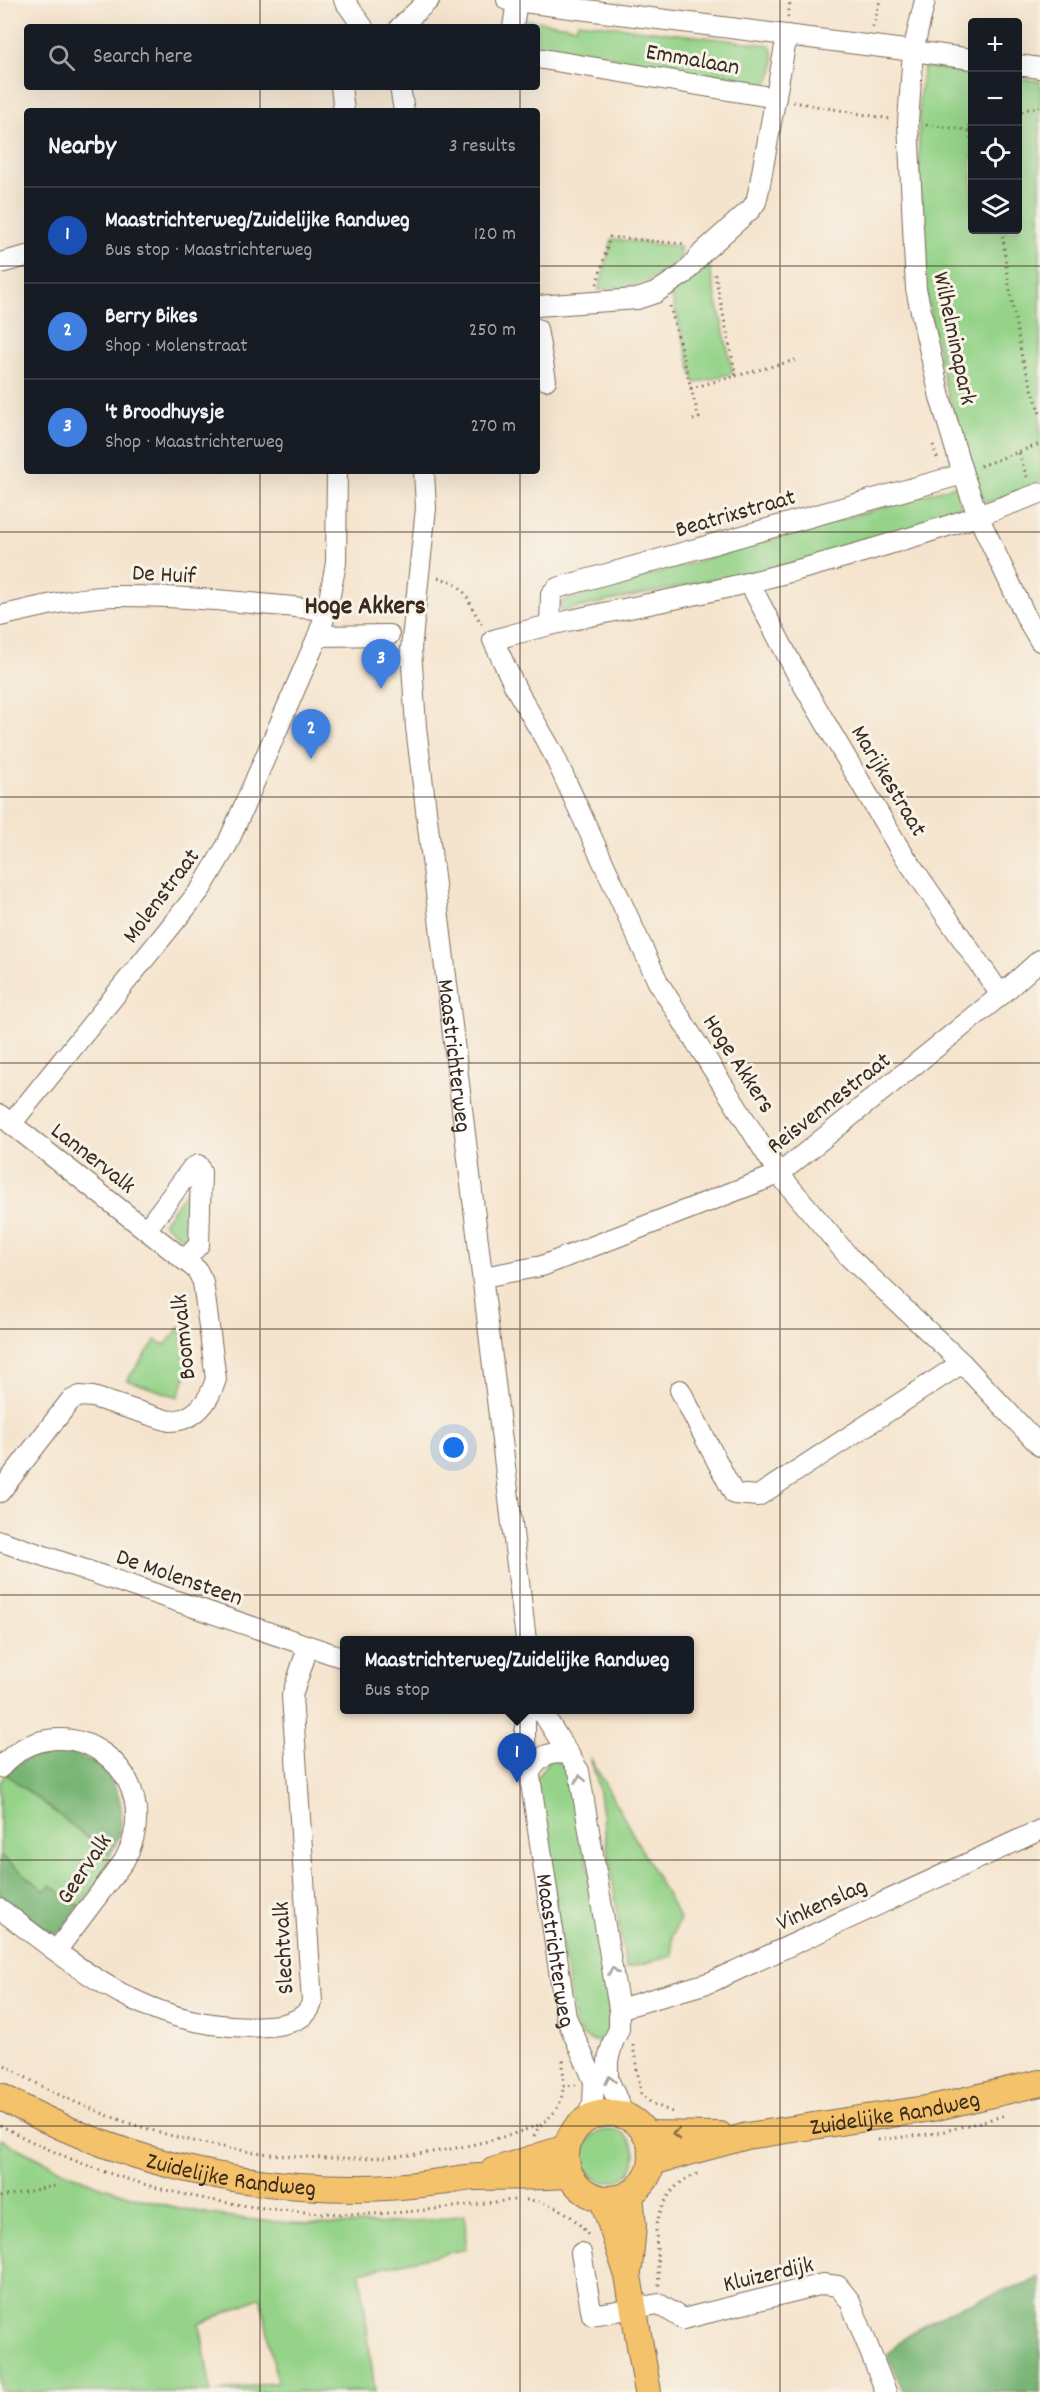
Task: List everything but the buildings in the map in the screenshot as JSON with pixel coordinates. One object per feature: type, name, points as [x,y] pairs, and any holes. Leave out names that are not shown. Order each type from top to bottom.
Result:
[{"type":"main road","name":"Zuidelijke Randweg","points":[[652,2162],[747,2136],[932,2108],[1040,2084]]},
{"type":"main road","name":"Zuidelijke Randweg","points":[[0,2096],[36,2116],[115,2150],[181,2169],[261,2183],[358,2188],[436,2182],[476,2176],[566,2148]]},
{"type":"main road","points":[[605,2113],[624,2115],[637,2123],[646,2134],[652,2149],[652,2162],[648,2175],[641,2186],[618,2199],[603,2200],[589,2196],[569,2175],[565,2160],[569,2137],[586,2119],[605,2113]]},
{"type":"main road","name":"Zuidelijke Randweg","points":[[646,2134],[747,2136]]},
{"type":"main road","name":"Zuidelijke Randweg","points":[[476,2176],[569,2175]]},
{"type":"main road","points":[[628,2276],[633,2227],[630,2194]]},
{"type":"main road","points":[[603,2200],[628,2276],[648,2392]]},
{"type":"street","points":[[344,0],[361,24]]},
{"type":"street","points":[[403,24],[429,0]]},
{"type":"street","name":"Wilhelminapark","points":[[925,0],[913,51],[908,122],[916,289],[936,380],[963,474],[978,516],[1027,619],[1040,641]]},
{"type":"street","name":"Emmalaan","points":[[513,24],[512,1],[788,26],[913,51]]},
{"type":"street","points":[[540,306],[637,299],[655,293],[684,274],[756,202],[788,26]]},
{"type":"street","points":[[913,51],[968,58]]},
{"type":"street","name":"Emmalaan","points":[[540,59],[776,99]]},
{"type":"street","points":[[1022,66],[1040,68]]},
{"type":"street","points":[[341,90],[344,108]]},
{"type":"street","points":[[400,90],[404,108]]},
{"type":"street","points":[[0,262],[24,257]]},
{"type":"street","points":[[540,346],[546,380]]},
{"type":"street","name":"Molenstraat","points":[[6,1120],[201,889],[226,846],[318,636],[327,610],[336,563],[338,474]]},
{"type":"street","name":"Maastrichterweg","points":[[424,474],[426,508],[411,649],[416,727],[525,1636]]},
{"type":"street","name":"Beatrixstraat","points":[[550,624],[551,594],[557,588],[963,474]]},
{"type":"street","points":[[493,640],[550,624],[749,582],[897,543],[1037,494]]},
{"type":"street","name":"Marijkestraat","points":[[749,582],[798,676],[899,848],[1001,995]]},
{"type":"street","name":"De Huif","points":[[0,616],[50,604],[120,596],[227,601],[327,610]]},
{"type":"street","points":[[318,636],[389,635]]},
{"type":"street","name":"Hoge Akkers","points":[[493,640],[515,687],[554,753],[658,982],[779,1174],[849,1257],[962,1364],[1040,1446]]},
{"type":"street","name":"Reisvennestraat","points":[[483,1278],[542,1266],[779,1174],[1001,995],[1040,960]]},
{"type":"street","name":"Lannervalk","points":[[6,1120],[184,1260],[199,1245],[201,1172],[198,1166],[192,1168],[146,1230]]},
{"type":"street","name":"Boomvalk","points":[[0,1492],[70,1401],[80,1396],[93,1397],[169,1422],[180,1422],[201,1408],[213,1390],[216,1379],[213,1346],[203,1282],[197,1270],[184,1260]]},
{"type":"street","points":[[680,1390],[734,1494],[758,1496],[962,1364]]},
{"type":"street","name":"De Molensteen","points":[[0,1541],[340,1657]]},
{"type":"street","name":"Slechtvalk","points":[[0,1909],[110,1989],[159,2012],[223,2027],[276,2026],[295,2020],[310,2009],[312,2002],[292,1696],[308,1647]]},
{"type":"street","name":"Maastrichterweg","points":[[527,1714],[525,1720],[525,1743],[529,1774],[567,2017],[594,2081],[593,2103],[586,2119]]},
{"type":"street","name":"Maastrichterweg","points":[[543,1714],[579,1771],[619,2009],[616,2036],[608,2060],[608,2079],[624,2115]]},
{"type":"street","name":"Geervalk","points":[[0,1768],[16,1752],[28,1746],[41,1742],[69,1740],[94,1748],[106,1755],[117,1765],[132,1790],[137,1819],[131,1848],[124,1861],[56,1951]]},
{"type":"street","points":[[529,1774],[536,1761],[549,1754],[569,1755]]},
{"type":"street","name":"Vinkenslag","points":[[619,2009],[711,1982],[1040,1830]]},
{"type":"street","points":[[579,2046],[601,2047],[616,2036]]},
{"type":"street","points":[[581,2253],[592,2315],[634,2308]]},
{"type":"street","name":"Kluizerdijk","points":[[634,2308],[659,2304],[683,2319],[823,2284],[838,2286],[850,2301],[886,2392]]},
{"type":"path","points":[[788,26],[790,0]]},
{"type":"path","points":[[873,27],[880,0]]},
{"type":"path","points":[[969,126],[972,72]]},
{"type":"path","points":[[776,99],[968,130]]},
{"type":"path","points":[[1022,111],[1040,107]]},
{"type":"path","points":[[1002,234],[1022,358],[1040,413]]},
{"type":"path","points":[[590,303],[610,237],[709,247],[736,376]]},
{"type":"path","points":[[665,287],[699,418],[693,420]]},
{"type":"path","points":[[691,388],[799,360]]},
{"type":"path","points":[[963,474],[1040,444]]},
{"type":"path","points":[[1019,453],[1037,494]]},
{"type":"path","points":[[420,575],[454,581],[461,588],[478,620],[493,640]]},
{"type":"path","name":"Maastrichterweg","points":[[616,2036],[633,2042],[638,2079]]},
{"type":"path","points":[[0,2062],[69,2099],[116,2118],[183,2138],[279,2155],[366,2157],[416,2154],[464,2147],[539,2125]]},
{"type":"path","points":[[656,2223],[666,2198],[684,2178]]},
{"type":"path","points":[[0,2197],[59,2185]]},
{"type":"path","points":[[540,2201],[559,2208],[587,2233]]},
{"type":"green space","points":[[522,19],[576,27],[578,22],[770,45],[774,60],[773,70],[766,84],[710,74],[708,82],[663,74],[664,66],[558,48],[557,56],[540,53],[540,24],[521,24]]},
{"type":"green space","points":[[924,67],[968,72],[968,234],[1022,234],[1022,79],[1040,81],[1040,485],[986,503],[970,469],[944,381],[925,287],[919,175],[919,97]]},
{"type":"green space","points":[[612,239],[680,247],[679,259],[660,274],[642,283],[623,288],[599,290]]},
{"type":"green space","points":[[708,261],[733,373],[695,383],[671,294]]},
{"type":"green space","points":[[955,486],[963,516],[805,561],[561,611],[562,601]]},
{"type":"green space","points":[[194,1180],[191,1244],[163,1223]]},
{"type":"green space","points":[[181,1326],[189,1367],[178,1397],[127,1380],[156,1340],[165,1345]]},
{"type":"green space","points":[[50,1751],[70,1753],[88,1760],[102,1770],[113,1784],[119,1800],[121,1817],[118,1836],[110,1855],[6,1774],[26,1758]]},
{"type":"green space","points":[[590,1757],[680,1919],[672,1936],[673,1956],[626,1968],[597,1781]]},
{"type":"green space","points":[[549,1759],[570,1764],[615,2016],[608,2038],[597,2041],[589,2040],[575,2026],[536,1780]]},
{"type":"green space","points":[[6,1774],[110,1855],[101,1877],[79,1906],[50,1885],[46,1892],[0,1855],[0,1782]]},
{"type":"green space","points":[[0,1855],[45,1891],[50,1885],[79,1906],[58,1933],[48,1932],[0,1895]]},
{"type":"green space","points":[[609,2130],[619,2132],[627,2138],[633,2146],[635,2156],[633,2166],[627,2174],[619,2180],[609,2182],[599,2180],[591,2174],[585,2166],[583,2156],[585,2146],[591,2138],[599,2132]]},
{"type":"green space","points":[[0,2139],[59,2169],[95,2184],[130,2196],[204,2213],[318,2224],[420,2221],[465,2215],[466,2249],[360,2272],[375,2392],[215,2392],[277,2382],[261,2297],[200,2324],[211,2392],[0,2392]]},
{"type":"green space","points":[[1040,2278],[1040,2392],[904,2392],[887,2355],[907,2335],[954,2309]]},
{"type":"place","name":"'t Broodhuysje","points":[[381,689]]},
{"type":"place","name":"Berry Bikes","points":[[311,759]]},
{"type":"place","name":"Maastrichterweg/Zuidelijke Randweg","points":[[517,1783]]},
{"type":"district","name":"Hoge Akkers","points":[[365,604]]}]
